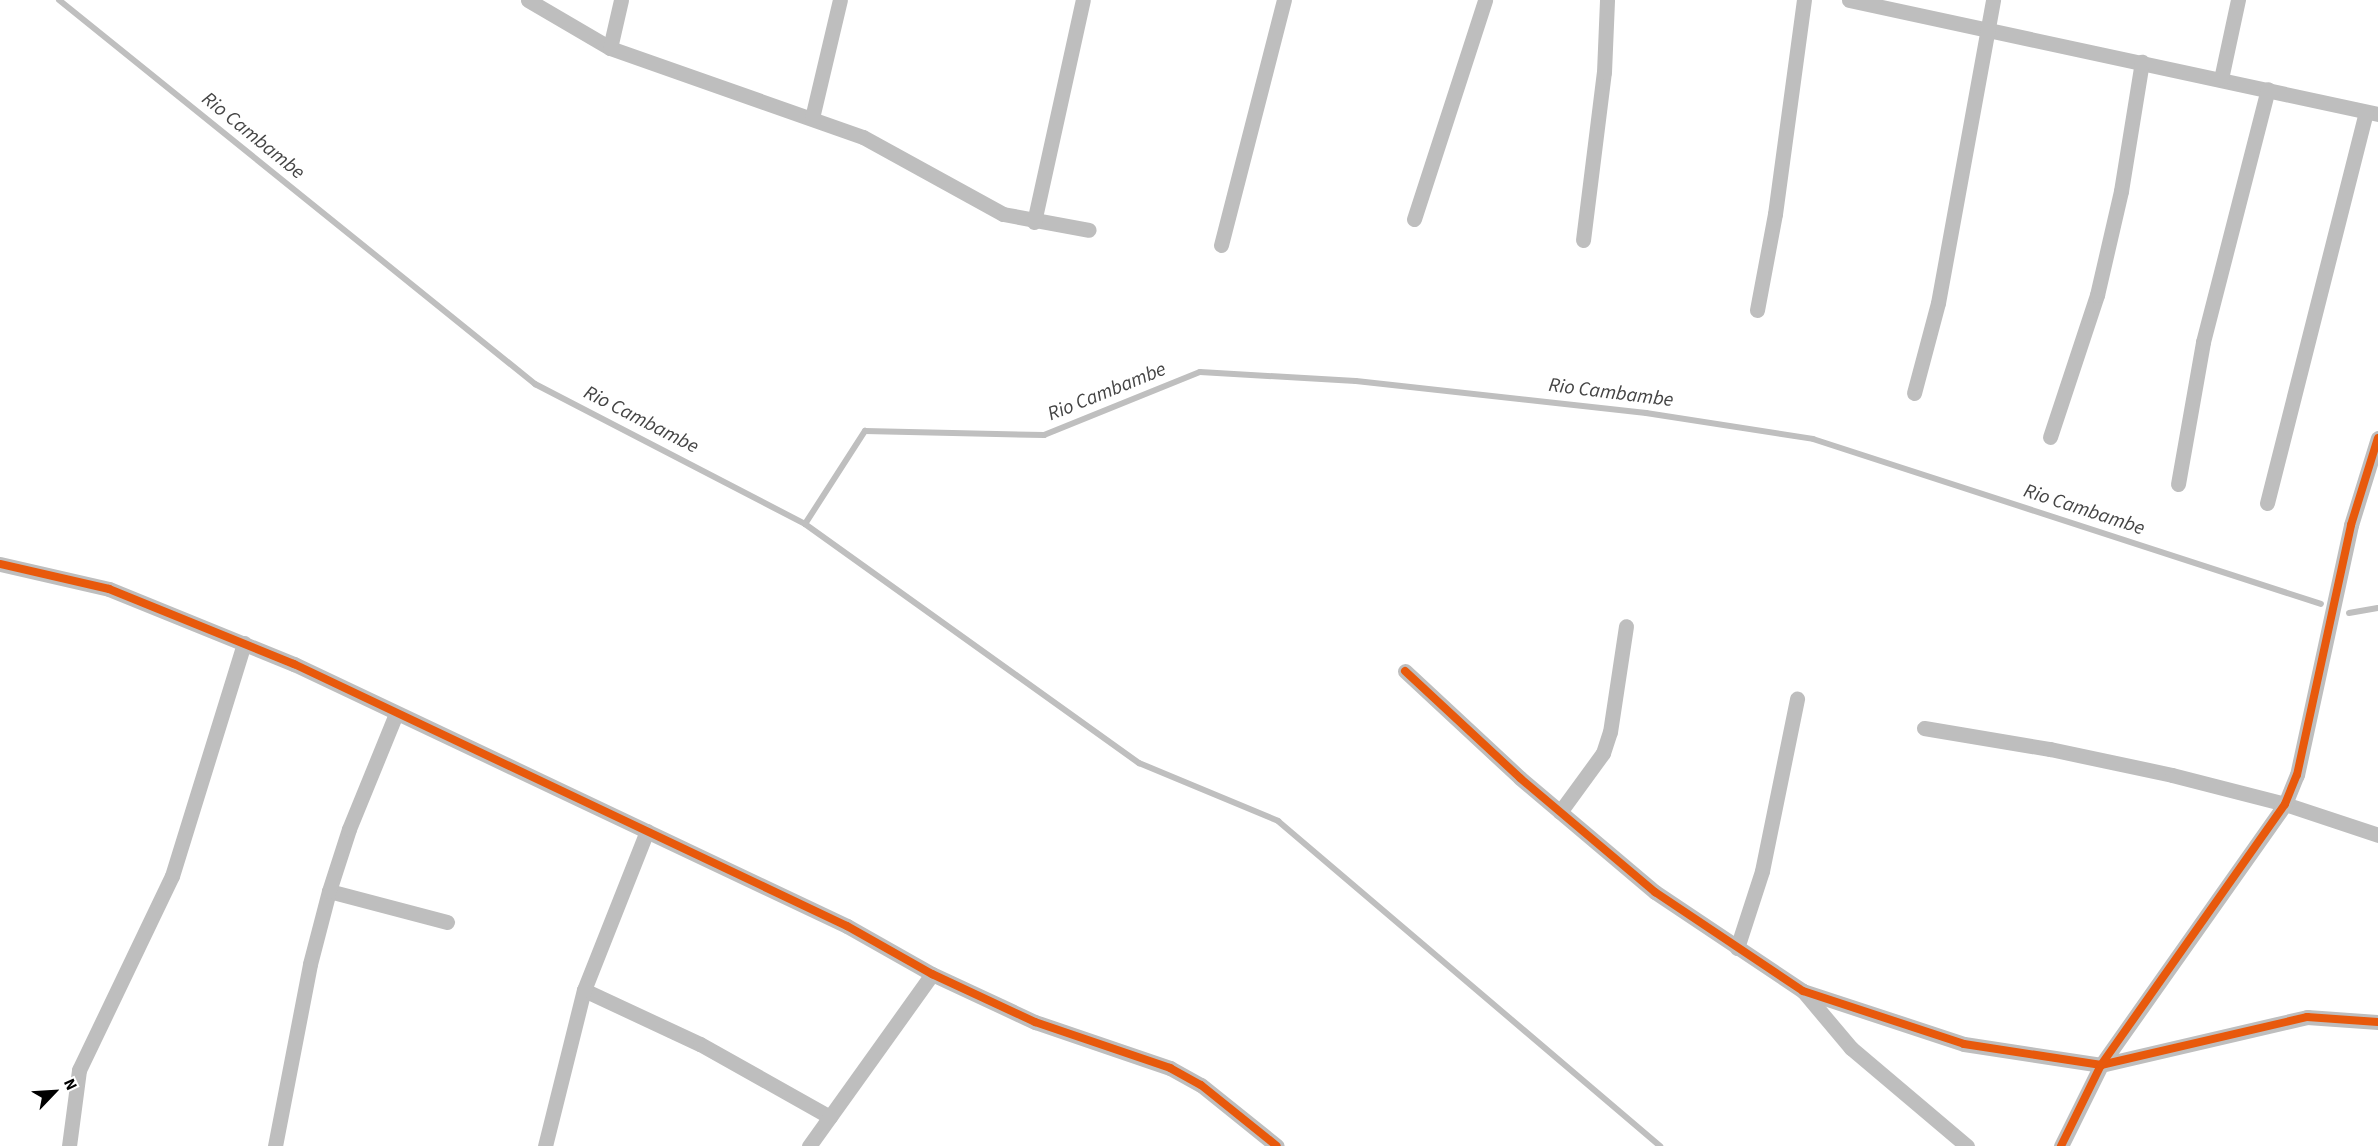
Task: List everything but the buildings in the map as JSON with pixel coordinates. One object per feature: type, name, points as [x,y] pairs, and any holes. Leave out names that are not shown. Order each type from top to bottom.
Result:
[{"type":"street","points":[[528,0],[610,48],[812,118],[890,151],[981,204],[1034,222],[1089,230]]},
{"type":"street","points":[[610,48],[621,0]]},
{"type":"street","points":[[812,118],[840,0]]},
{"type":"street","points":[[1034,222],[1083,0]]},
{"type":"street","points":[[1221,245],[1284,0]]},
{"type":"street","points":[[1414,219],[1485,0]]},
{"type":"street","points":[[1583,240],[1604,72],[1607,0]]},
{"type":"street","points":[[1757,309],[1775,214],[1804,0]]},
{"type":"street","points":[[1849,0],[1987,27],[2372,113],[2267,503]]},
{"type":"street","points":[[1914,393],[1938,303],[1993,0]]},
{"type":"street","points":[[2221,79],[2238,0]]},
{"type":"street","points":[[2050,437],[2097,295],[2121,191],[2142,62]]},
{"type":"street","points":[[2178,484],[2203,342],[2268,89]]},
{"type":"street","points":[[2061,1146],[2101,1065],[2285,804],[2297,775],[2351,525],[2378,438]]},
{"type":"street","points":[[0,564],[109,589],[244,643],[847,926],[932,974],[1035,1022],[1170,1068],[1201,1085],[1277,1146]]},
{"type":"street","points":[[1560,812],[1603,753],[1610,732],[1626,626]]},
{"type":"street","points":[[69,1146],[79,1070],[172,876],[244,643]]},
{"type":"street","points":[[1405,671],[1560,812],[1655,892],[1803,991],[1964,1044],[2101,1065],[2307,1017],[2378,1022]]},
{"type":"street","points":[[1737,948],[1762,871],[1797,699]]},
{"type":"street","points":[[275,1146],[310,964],[329,891],[349,830],[396,714]]},
{"type":"street","points":[[1924,728],[2086,756],[2285,804],[2378,835]]},
{"type":"street","points":[[545,1146],[584,990],[647,831]]},
{"type":"street","points":[[329,891],[447,922]]},
{"type":"street","points":[[809,1146],[932,974]]},
{"type":"street","points":[[584,990],[690,1039],[830,1117]]},
{"type":"street","points":[[1803,991],[1851,1048],[1968,1146]]},
{"type":"waterway","name":"Rio Cambambe","points":[[59,0],[535,384],[805,524],[865,431],[1044,435],[1200,372],[1356,381],[1646,413],[1813,439],[2321,604]]},
{"type":"waterway","points":[[805,524],[1139,763],[1278,821],[1660,1146]]},
{"type":"waterway","name":"Rio Cambambe","points":[[2349,613],[2378,608]]},
{"type":"cycle path","points":[[2061,1146],[2101,1065],[2285,804],[2297,775],[2351,525],[2378,438]]},
{"type":"cycle path","points":[[0,564],[109,589],[294,664],[847,926],[932,974],[1035,1022],[1170,1068],[1201,1085],[1277,1146]]},
{"type":"cycle path","points":[[1405,671],[1520,778],[1655,892],[1803,991],[1964,1044],[2101,1065],[2307,1017],[2378,1022]]}]
